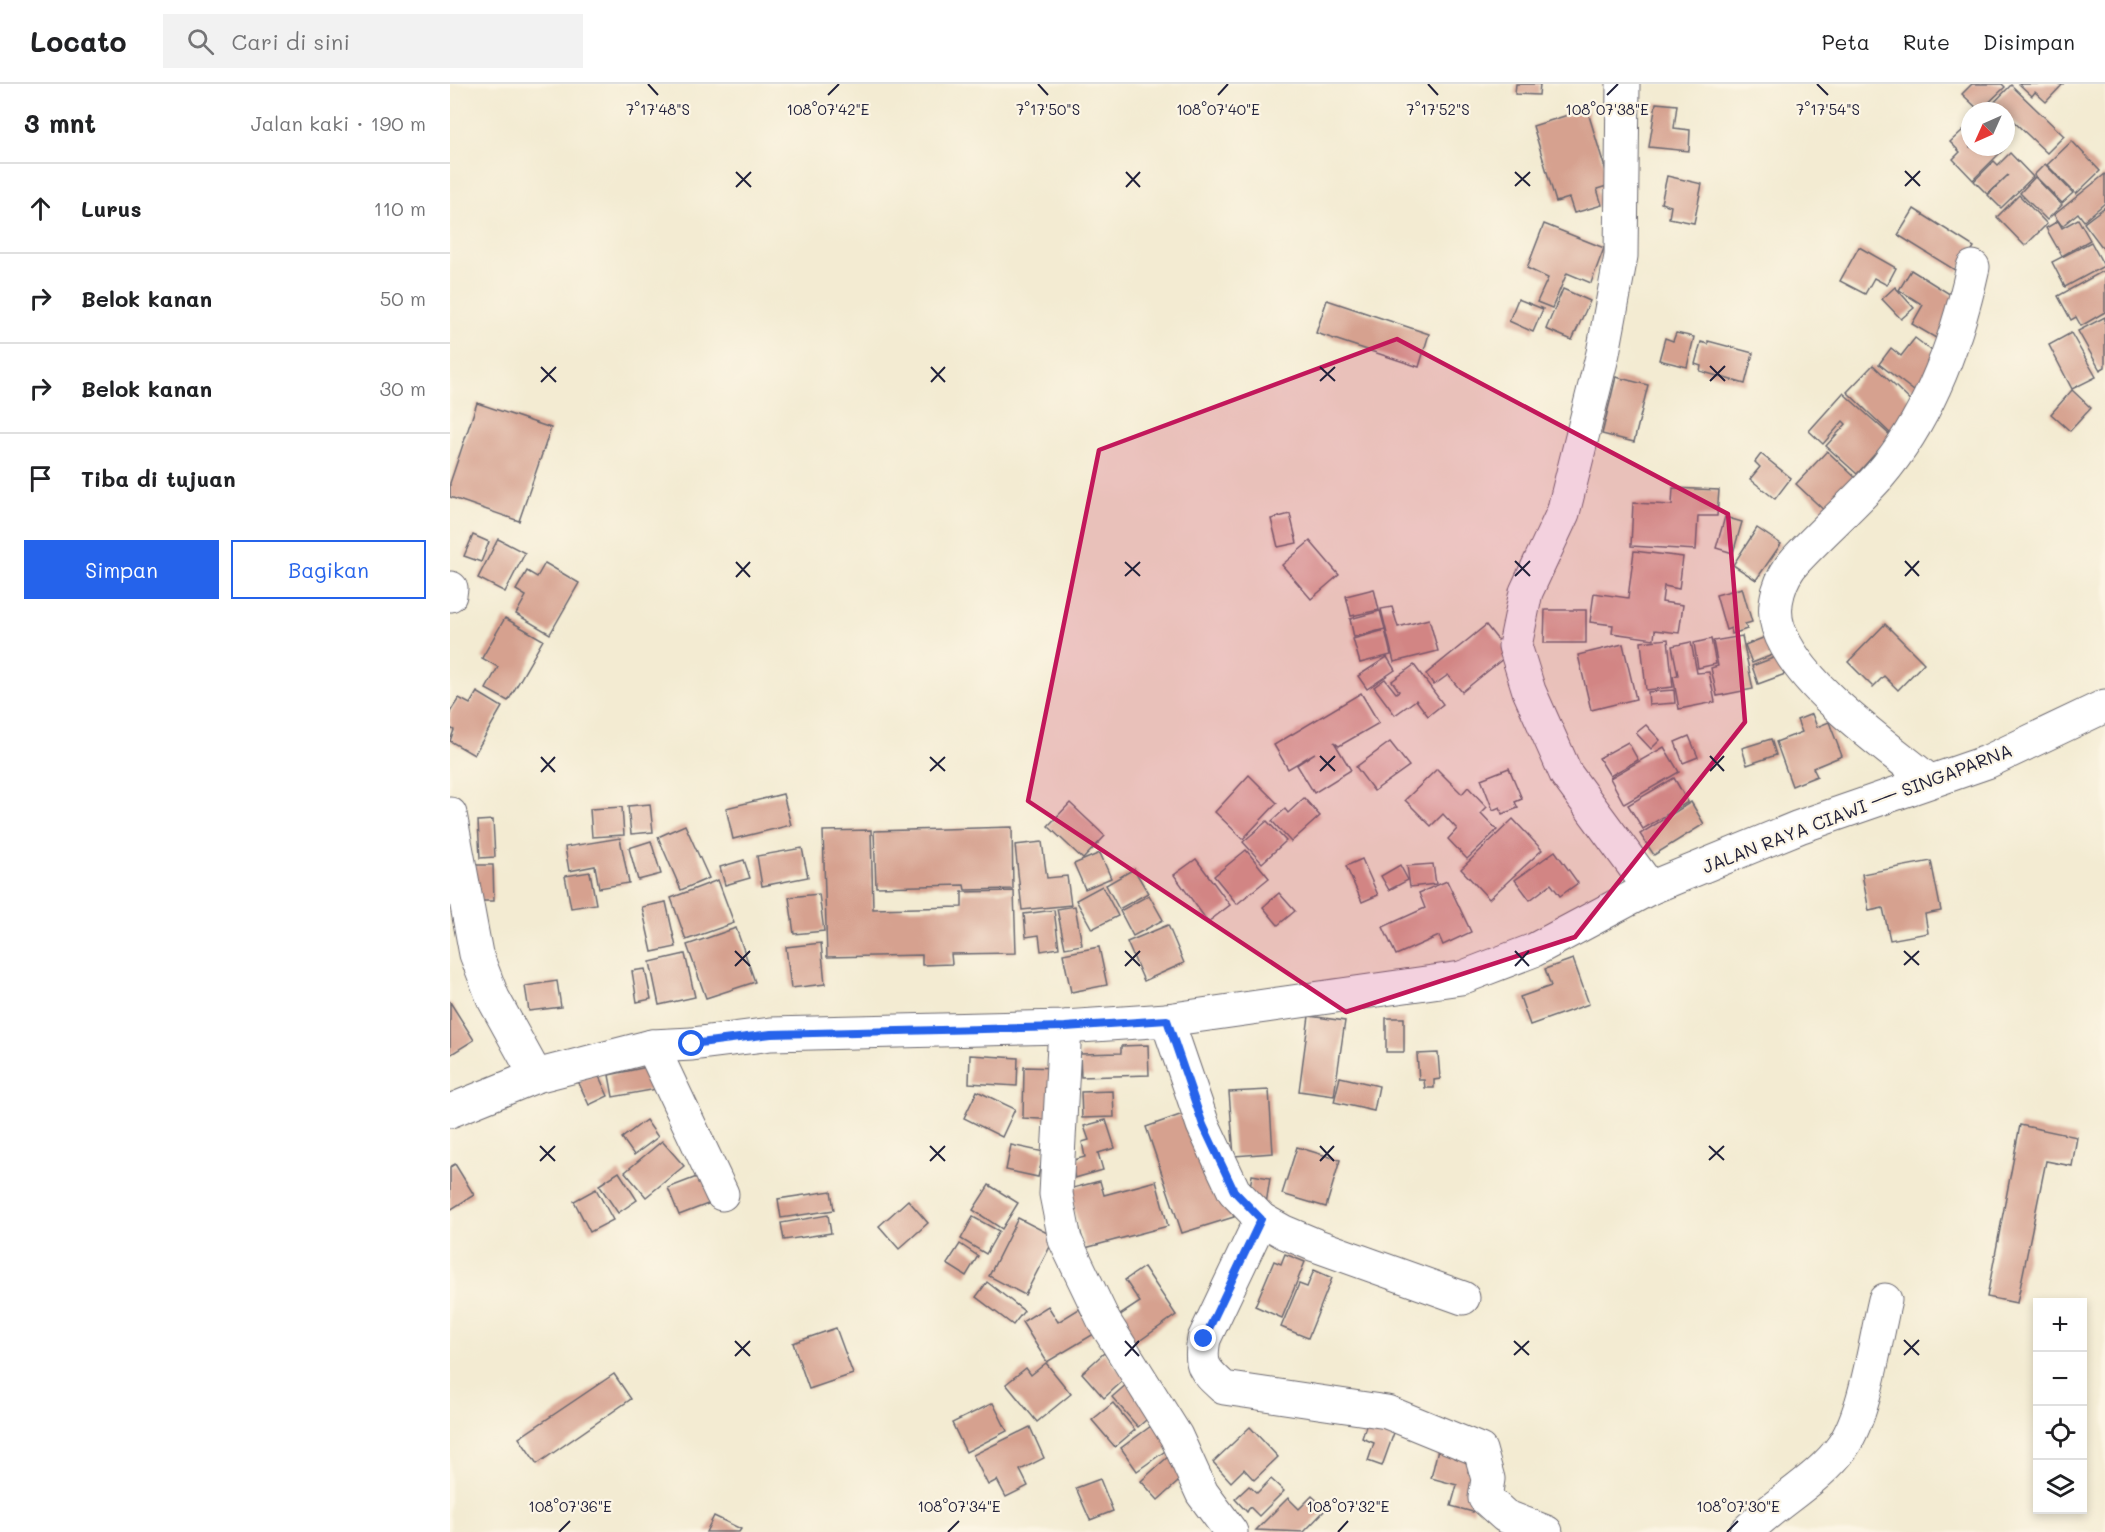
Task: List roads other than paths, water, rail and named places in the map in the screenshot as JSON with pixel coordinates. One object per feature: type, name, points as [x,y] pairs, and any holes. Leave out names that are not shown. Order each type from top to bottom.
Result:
[{"type":"street","points":[[1623,84],[1620,256],[1602,362],[1563,513],[1526,592],[1515,646],[1529,691],[1566,774],[1650,888]]},
{"type":"street","points":[[1929,781],[1849,715],[1808,676],[1793,657],[1778,626],[1776,595],[1794,562],[1880,474],[1924,410],[1959,323],[1973,267]]},
{"type":"street","name":"JALAN RAYA CIAWI — SINGAPARNA","points":[[450,1111],[536,1076],[652,1046],[692,1044],[771,1034],[1065,1027],[1167,1020],[1461,978],[1534,950],[1650,888],[1799,827],[1987,762],[2105,706]]},
{"type":"street","points":[[450,814],[476,954],[493,998],[536,1076]]},
{"type":"street","points":[[1167,1020],[1203,1125],[1229,1182],[1234,1191],[1261,1219],[1315,1245],[1463,1298]]},
{"type":"street","points":[[1065,1027],[1056,1194],[1065,1240],[1104,1321],[1176,1436],[1202,1493],[1231,1532]]},
{"type":"street","points":[[652,1046],[722,1194]]},
{"type":"street","points":[[1261,1219],[1204,1339],[1201,1356],[1205,1371],[1224,1388],[1387,1412],[1480,1450],[1488,1479],[1485,1498],[1505,1516],[1546,1532]]},
{"type":"street","points":[[1746,1532],[1827,1463],[1843,1445],[1861,1401],[1885,1300]]}]
